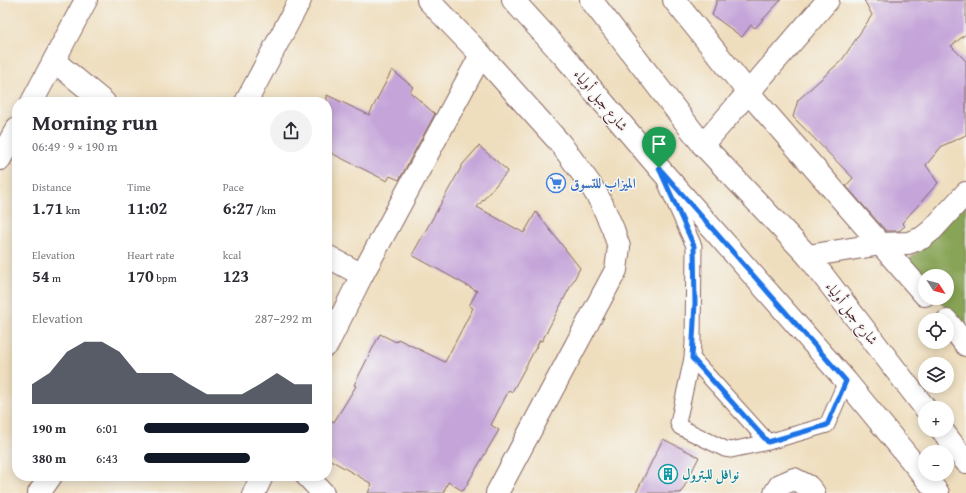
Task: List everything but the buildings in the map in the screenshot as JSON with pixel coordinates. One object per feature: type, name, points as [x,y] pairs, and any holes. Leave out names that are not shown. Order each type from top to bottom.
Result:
[{"type":"street","points":[[35,97],[86,0]]},
{"type":"street","points":[[249,97],[300,0]]},
{"type":"street","points":[[428,0],[481,55],[560,143],[590,184],[601,202],[614,229],[619,247],[616,270],[497,493]]},
{"type":"street","name":"شارع جبل أولياء","points":[[513,0],[563,55],[659,168],[846,381],[938,493]]},
{"type":"street","name":"شارع جبل أولياء","points":[[591,0],[703,145],[808,256],[920,401]]},
{"type":"street","points":[[674,0],[748,92],[918,287]]},
{"type":"street","points":[[703,145],[828,0]]},
{"type":"street","points":[[332,335],[362,275],[481,55]]},
{"type":"street","points":[[54,61],[98,97]]},
{"type":"street","points":[[0,159],[12,137]]},
{"type":"street","points":[[808,256],[881,244],[908,243],[922,238],[932,230],[966,193]]},
{"type":"street","points":[[332,259],[362,275]]},
{"type":"street","points":[[934,305],[941,313]]},
{"type":"street","points":[[954,329],[966,345]]},
{"type":"street","points":[[947,437],[966,462]]},
{"type":"street","points":[[775,493],[780,485],[794,479],[808,486],[814,493]]},
{"type":"street","points":[[39,493],[47,481]]},
{"type":"street","points":[[254,493],[260,481]]},
{"type":"street","points":[[312,481],[323,493]]},
{"type":"lane","points":[[659,168],[694,246],[695,303],[692,358],[678,423],[680,427],[725,449],[731,450],[768,442],[827,425],[846,381]]},
{"type":"lane","points":[[692,358],[768,442]]},
{"type":"green space","points":[[966,200],[966,330],[954,317],[954,313],[951,313],[943,305],[954,305],[954,269],[918,269],[918,277],[906,263],[927,243]]},
{"type":"place","name":"الميزاب للتسوق","points":[[556,183]]},
{"type":"place","name":"نوافل للبترول","points":[[668,474]]},
{"type":"route","points":[[659,168],[846,381],[827,425],[768,442],[692,358],[695,303],[694,246],[659,168]]}]
